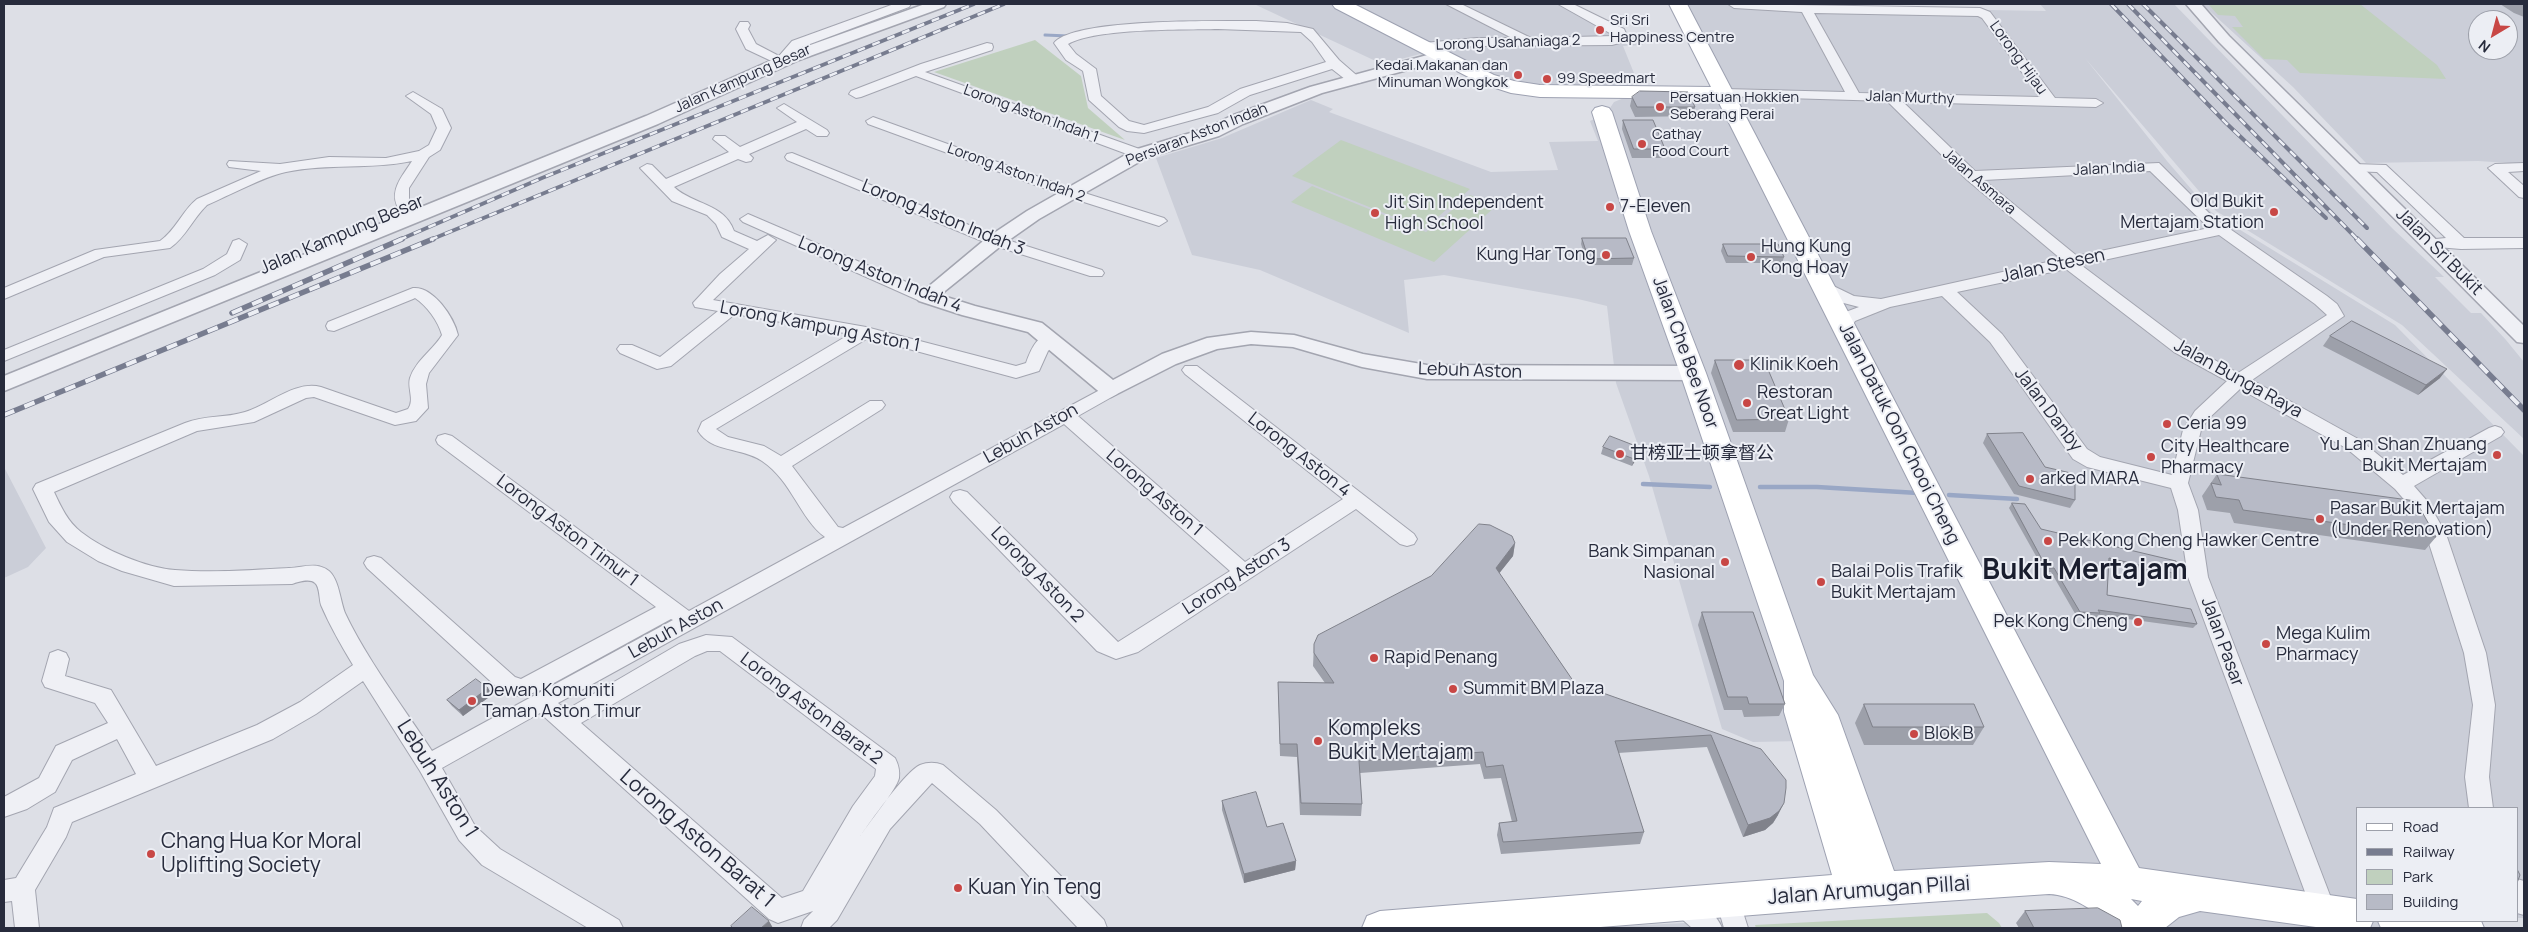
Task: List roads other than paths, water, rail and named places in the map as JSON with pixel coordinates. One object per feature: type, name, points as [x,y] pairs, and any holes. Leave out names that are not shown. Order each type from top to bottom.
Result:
[{"type":"main road","points":[[1341,4],[1498,83],[1525,89],[1554,91],[1724,93]]},
{"type":"main road","name":"Jalan Datuk Ooh Chooi Cheng","points":[[1678,4],[2128,882]]},
{"type":"main road","points":[[1554,91],[1582,97],[1602,112],[1608,104],[1618,98],[1648,92]]},
{"type":"main road","name":"Jalan Che Bee Noor","points":[[1602,112],[1640,230],[1693,372],[1799,679],[1800,712],[1814,763],[1868,890]]},
{"type":"main road","points":[[2049,878],[2098,894],[2112,903],[2132,928]]},
{"type":"main road","name":"Jalan Arumugan Pillai","points":[[1380,928],[1683,904],[1725,919],[1868,890],[2049,878],[2128,882],[2203,895],[2340,913]]},
{"type":"main road","points":[[2146,928],[2154,912],[2165,904],[2203,895]]},
{"type":"main road","points":[[2406,922],[2466,928]]},
{"type":"street","points":[[744,25],[742,29],[751,46],[780,61],[789,55],[797,44],[904,4]]},
{"type":"street","name":"Jalan Kampung Besar","points":[[4,384],[143,329],[652,120],[732,80],[940,4]]},
{"type":"street","points":[[1452,4],[1530,42]]},
{"type":"street","name":"Lorong Usahaniaga 2","points":[[1424,47],[1477,42],[1612,41],[1622,38],[1620,32],[1564,4]]},
{"type":"street","points":[[1734,4],[1806,9],[1854,96]]},
{"type":"street","name":"Jalan Sri Bukit","points":[[2194,4],[2224,39],[2524,337]]},
{"type":"street","name":"Lorong Hijau","points":[[1806,9],[1980,12],[1986,15],[2050,102]]},
{"type":"street","points":[[1334,64],[1245,92],[1213,110],[1144,129],[1132,128],[1112,116],[1094,97],[1089,69],[1063,49],[1060,40],[1092,32],[1162,25],[1284,27],[1305,30],[1321,45],[1334,64],[1355,80]]},
{"type":"street","points":[[856,94],[934,64],[987,48]]},
{"type":"street","name":"Persiaran Aston Indah","points":[[926,297],[995,241],[1070,194],[1140,154],[1194,139],[1237,120],[1316,90],[1442,56]]},
{"type":"street","points":[[922,75],[936,69],[934,64]]},
{"type":"street","name":"Lorong Aston Indah 1","points":[[922,75],[1140,154]]},
{"type":"street","name":"Jalan Murthy","points":[[1724,93],[2096,103]]},
{"type":"street","points":[[234,164],[280,168],[329,161],[386,162],[424,154],[435,147],[444,128],[437,112],[414,96]]},
{"type":"street","name":"Jalan Asmara","points":[[1890,97],[1971,176],[2070,262]]},
{"type":"street","points":[[784,108],[822,132]]},
{"type":"street","points":[[1213,110],[1237,120]]},
{"type":"street","name":"Lorong Aston Indah 2","points":[[873,121],[1070,194],[1159,221]]},
{"type":"street","points":[[665,185],[744,156],[807,123]]},
{"type":"street","points":[[720,139],[744,156]]},
{"type":"street","points":[[405,208],[401,201],[402,188],[424,154]]},
{"type":"street","name":"Lorong Aston Indah 3","points":[[792,158],[995,241],[1096,273]]},
{"type":"street","name":"Jalan Kampung Besar","points":[[143,329],[210,292],[405,208],[483,180],[549,163]]},
{"type":"street","name":"Jalan India","points":[[1971,176],[2154,166],[2209,221],[2321,300],[2331,308],[2336,316],[2237,382]]},
{"type":"street","points":[[2524,167],[2496,168],[2524,194]]},
{"type":"street","points":[[4,294],[101,253],[164,245],[173,239],[195,208],[202,202],[280,168]]},
{"type":"street","points":[[647,168],[683,202],[712,212],[723,222],[727,234],[760,248]]},
{"type":"street","name":"Jalan Sri Bukit","points":[[2353,168],[2381,168],[2461,244]]},
{"type":"street","name":"Lorong Aston Indah 4","points":[[748,219],[926,297],[969,311],[1036,327],[1111,390]]},
{"type":"street","name":"Jalan Stesen","points":[[1844,326],[1844,321],[1849,317],[1886,303],[2221,230]]},
{"type":"street","name":"Lorong Kampung Aston 1","points":[[776,232],[726,277],[701,303],[866,332],[1016,372],[1033,367],[1040,348],[1050,340]]},
{"type":"street","points":[[2431,243],[2524,243]]},
{"type":"street","points":[[4,356],[209,272],[234,256],[239,244]]},
{"type":"street","name":"Jalan Bunga Raya","points":[[2070,262],[2180,348],[2237,382],[2312,420],[2354,444],[2402,484],[2421,507],[2436,534],[2475,653],[2484,705],[2478,777],[2481,807]]},
{"type":"street","name":"Jalan Stesen","points":[[1823,286],[1835,296],[1844,300],[1864,303],[1886,303]]},
{"type":"street","name":"Jalan Danby","points":[[1945,290],[1996,338],[2080,454],[2094,462],[2179,483]]},
{"type":"street","name":"Lebuh Aston 1","points":[[334,326],[407,295],[415,293],[423,295],[450,328],[450,335],[423,367],[418,382],[420,406],[416,412],[407,418],[395,419],[323,392],[302,394],[248,418],[202,423],[191,427],[122,454],[43,489],[56,517],[74,537],[105,556],[128,566],[174,578],[292,576],[312,572],[322,577],[328,586],[329,600],[343,630],[428,764],[467,833],[491,857],[610,928]]},
{"type":"street","points":[[626,349],[657,363],[665,362],[731,309]]},
{"type":"street","points":[[846,536],[831,532],[823,524],[780,465],[756,450],[715,439],[709,434],[708,426],[866,332]]},
{"type":"street","name":"Lebuh Aston","points":[[428,764],[1169,358],[1214,344],[1252,338],[1294,342],[1362,360],[1427,372],[1693,372]]},
{"type":"street","name":"Lorong Aston 4","points":[[1191,370],[1407,539]]},
{"type":"street","points":[[2179,483],[2192,430],[2201,415],[2237,382]]},
{"type":"street","points":[[780,465],[876,405]]},
{"type":"street","name":"Lorong Aston 1","points":[[1065,415],[1244,572]]},
{"type":"street","points":[[2402,484],[2495,432]]},
{"type":"street","name":"Lorong Aston Timur 1","points":[[445,440],[690,622]]},
{"type":"street","name":"Jalan Pasar","points":[[2179,483],[2188,510],[2198,577],[2340,913]]},
{"type":"street","name":"Lorong Aston 2","points":[[960,497],[1105,645],[1116,651]]},
{"type":"street","name":"Lorong Aston 3","points":[[1116,651],[1130,646],[1356,500]]},
{"type":"street","points":[[374,563],[508,684],[521,688],[533,684],[671,608]]},
{"type":"street","name":"Lorong Aston Barat 2","points":[[564,722],[687,650],[706,643],[724,643],[888,766],[887,779],[876,795]]},
{"type":"street","points":[[58,659],[53,681],[103,696],[151,780]]},
{"type":"street","points":[[27,928],[14,890],[58,830],[62,815],[265,732],[308,708],[366,667]]},
{"type":"street","name":"Lorong Aston Barat 1","points":[[542,702],[778,911],[811,900],[861,813],[876,795]]},
{"type":"street","points":[[4,807],[19,802],[47,785],[64,753],[122,727]]},
{"type":"street","points":[[813,928],[828,912],[882,822],[926,773],[935,772],[988,816],[1095,928]]},
{"type":"street","points":[[2518,892],[2524,904]]},
{"type":"waterway","points":[[1045,35],[1068,36]]},
{"type":"waterway","points":[[1643,484],[1710,487]]},
{"type":"waterway","points":[[1760,487],[1817,487],[1918,493]]},
{"type":"waterway","points":[[1949,495],[2017,499]]},
{"type":"railway","points":[[399,240],[542,178],[974,4]]},
{"type":"railway","points":[[430,240],[1004,4]]},
{"type":"railway","points":[[2111,4],[2226,123],[2326,218]]},
{"type":"railway","points":[[2128,4],[2358,240]]},
{"type":"railway","points":[[2143,4],[2367,228]]},
{"type":"railway","points":[[232,313],[402,239]]},
{"type":"railway","points":[[4,415],[433,239]]},
{"type":"railway","points":[[2357,239],[2524,410]]},
{"type":"place","name":"Sri Sri Happiness Centre","points":[[1600,30]]},
{"type":"place","name":"Kedai Makanan dan Minuman Wongkok","points":[[1518,75]]},
{"type":"place","name":"99 Speedmart","points":[[1547,79]]},
{"type":"place","name":"Persatuan Hokkien Seberang Perai","points":[[1660,107]]},
{"type":"place","name":"Cathay Food Court","points":[[1642,144]]},
{"type":"place","name":"7-Eleven","points":[[1610,207]]},
{"type":"place","name":"Old Bukit Mertajam Station","points":[[2274,212]]},
{"type":"place","name":"Jit Sin Independent High School","points":[[1375,213]]},
{"type":"place","name":"Kung Har Tong","points":[[1606,255]]},
{"type":"place","name":"Hung Kung Kong Hoay","points":[[1751,257]]},
{"type":"place","name":"Klinik Koeh","points":[[1739,365]]},
{"type":"place","name":"Restoran Great Light","points":[[1747,403]]},
{"type":"place","name":"Ceria 99","points":[[2167,424]]},
{"type":"place","name":"甘榜亚士顿拿督公","points":[[1620,454]]},
{"type":"place","name":"Yu Lan Shan Zhuang Bukit Mertajam","points":[[2497,455]]},
{"type":"place","name":"City Healthcare Pharmacy","points":[[2151,457]]},
{"type":"place","name":"arked MARA","points":[[2030,479]]},
{"type":"place","name":"Pasar Bukit Mertajam (Under Renovation)","points":[[2320,519]]},
{"type":"place","name":"Pek Kong Cheng Hawker Centre","points":[[2048,541]]},
{"type":"place","name":"Bank Simpanan Nasional","points":[[1725,562]]},
{"type":"place","name":"Balai Polis Trafik Bukit Mertajam","points":[[1821,582]]},
{"type":"place","name":"Pek Kong Cheng","points":[[2138,622]]},
{"type":"place","name":"Mega Kulim Pharmacy","points":[[2266,644]]},
{"type":"place","name":"Rapid Penang","points":[[1374,658]]},
{"type":"place","name":"Summit BM Plaza","points":[[1453,689]]},
{"type":"place","name":"Dewan Komuniti Taman Aston Timur","points":[[472,701]]},
{"type":"place","name":"Blok B","points":[[1914,734]]},
{"type":"place","name":"Kompleks Bukit Mertajam","points":[[1318,741]]},
{"type":"place","name":"Chang Hua Kor Moral Uplifting Society","points":[[151,854]]},
{"type":"place","name":"Kuan Yin Teng","points":[[958,888]]},
{"type":"district","name":"Bukit Mertajam","points":[[2085,571]]}]
